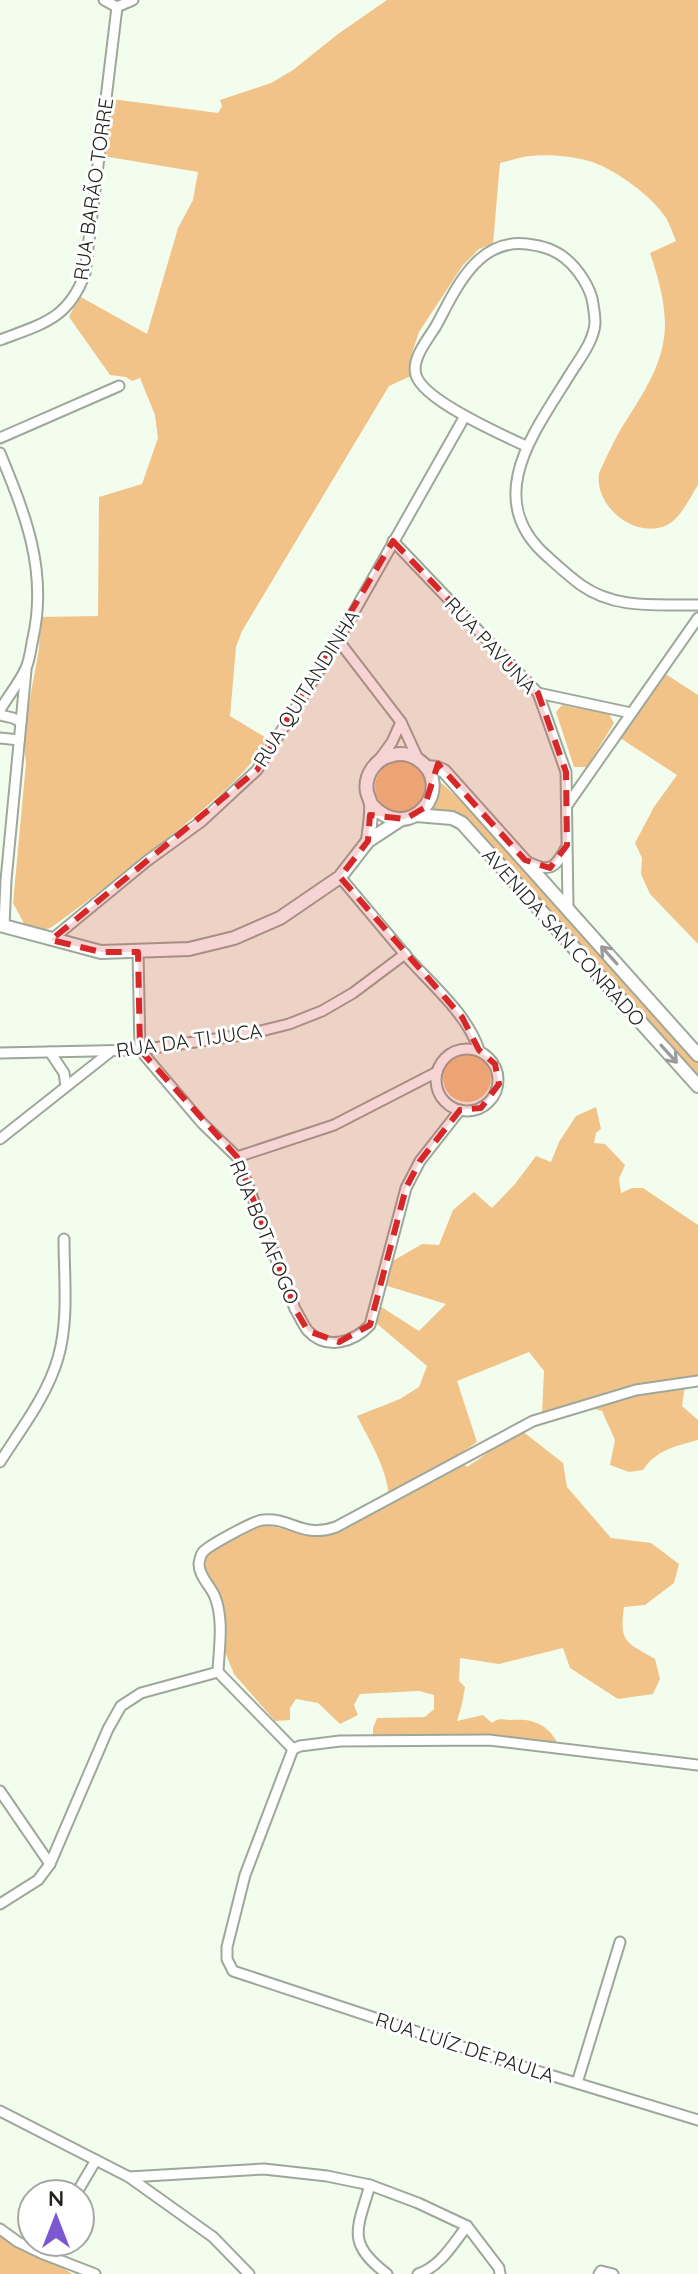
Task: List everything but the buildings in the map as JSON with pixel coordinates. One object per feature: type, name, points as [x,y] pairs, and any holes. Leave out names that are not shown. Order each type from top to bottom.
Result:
[{"type":"street","points":[[104,0],[117,7],[133,0]]},
{"type":"street","name":"RUA BARÃO TORRE","points":[[0,340],[61,313],[72,302],[85,273],[117,7]]},
{"type":"street","points":[[526,446],[465,416],[424,388],[416,374],[417,359],[475,261],[496,247],[517,243],[543,246],[574,266],[592,296],[595,324],[587,346],[526,446],[516,491],[516,511],[525,532],[543,553],[583,587],[611,600],[646,605],[698,605]]},
{"type":"street","points":[[0,438],[119,386]]},
{"type":"street","name":"RUA QUITANDINHA","points":[[51,940],[147,861],[202,821],[257,770],[338,640],[465,416]]},
{"type":"street","points":[[0,453],[20,501],[36,557],[36,627],[27,667],[2,925],[101,952],[189,949],[234,938],[280,918],[340,877],[368,841],[400,820],[416,815],[430,799],[433,788],[431,777],[401,722],[338,640]]},
{"type":"street","name":"RUA PAVUNA","points":[[393,541],[538,693],[566,772],[568,908]]},
{"type":"street","points":[[568,804],[698,618]]},
{"type":"street","points":[[21,722],[0,712],[27,667]]},
{"type":"street","points":[[538,693],[631,713]]},
{"type":"street","points":[[400,820],[378,812],[371,804],[367,782],[370,771],[392,742],[401,722]]},
{"type":"street","points":[[0,738],[19,740]]},
{"type":"street","points":[[378,762],[397,754],[408,755],[422,763]]},
{"type":"street","name":"AVENIDA SAN CONRADO","points":[[422,763],[444,771],[698,1055]]},
{"type":"street","points":[[368,841],[371,804]]},
{"type":"street","name":"AVENIDA SAN CONRADO","points":[[416,815],[452,818],[462,823],[698,1086]]},
{"type":"street","points":[[525,860],[541,868],[550,868],[558,863],[567,845]]},
{"type":"street","points":[[340,877],[462,1017],[474,1035],[479,1050]]},
{"type":"street","points":[[138,952],[140,1050]]},
{"type":"street","name":"RUA DA TIJUCA","points":[[0,1053],[140,1050],[212,1041],[289,1024],[322,1011],[353,993],[405,954]]},
{"type":"street","points":[[468,1048],[479,1050],[495,1064],[499,1084],[496,1094],[481,1108],[460,1110],[443,1099],[436,1086],[437,1072],[448,1055],[468,1048]]},
{"type":"street","name":"RUA BOTAFOGO","points":[[140,1050],[202,1123],[237,1157],[295,1309],[308,1331],[325,1342],[339,1342],[359,1336],[370,1325],[406,1188],[420,1161],[460,1110]]},
{"type":"street","points":[[50,1052],[64,1073],[66,1086]]},
{"type":"street","points":[[0,1139],[110,1052]]},
{"type":"street","points":[[237,1157],[334,1125],[437,1072]]},
{"type":"street","points":[[0,1462],[45,1390],[58,1359],[63,1335],[64,1239]]},
{"type":"street","points":[[698,1381],[636,1390],[533,1421],[324,1531],[311,1531],[278,1521],[251,1523],[203,1552],[199,1562],[201,1573],[215,1597],[220,1619],[218,1672],[293,1749],[340,1741],[489,1740],[698,1765]]},
{"type":"street","points":[[0,1904],[38,1880],[50,1864],[108,1729],[121,1706],[141,1693],[218,1672]]},
{"type":"street","name":"RUA LUÍZ DE PAULA","points":[[293,1749],[245,1875],[227,1947],[227,1959],[233,1971],[502,2060],[698,2120]]},
{"type":"street","points":[[0,1791],[50,1864]]},
{"type":"street","points":[[577,2083],[620,1942]]},
{"type":"street","points":[[0,2111],[129,2177],[213,2237],[249,2274]]},
{"type":"street","points":[[85,2178],[96,2160]]},
{"type":"street","points":[[129,2177],[264,2169],[327,2176],[370,2185],[467,2226],[499,2268],[500,2274]]},
{"type":"street","points":[[370,2185],[358,2226],[358,2245],[370,2261],[387,2274]]},
{"type":"street","points":[[418,2274],[429,2270],[445,2255],[467,2226]]},
{"type":"street","points":[[54,2258],[95,2274]]},
{"type":"street","points":[[599,2274],[601,2271],[613,2274]]},
{"type":"highlighted area","points":[[393,541],[538,693],[566,772],[567,845],[550,868],[525,860],[438,764],[424,808],[405,819],[370,815],[368,841],[340,877],[462,1017],[479,1050],[495,1064],[499,1084],[481,1108],[460,1110],[420,1161],[406,1188],[370,1325],[339,1342],[308,1331],[295,1309],[237,1157],[140,1050],[138,952],[101,952],[51,940],[257,770]]},
{"type":"shaded area","points":[[387,0],[698,0],[698,485],[677,517],[667,525],[655,528],[643,528],[620,517],[603,498],[599,486],[599,473],[649,383],[664,341],[664,307],[650,253],[676,241],[666,218],[633,185],[592,162],[545,155],[500,163],[493,244],[479,249],[463,265],[419,332],[412,353],[411,376],[389,386],[242,631],[236,647],[230,716],[268,739],[260,752],[230,786],[102,890],[52,927],[39,932],[27,929],[13,903],[26,763],[23,736],[39,649],[40,617],[98,616],[99,497],[142,484],[158,438],[155,415],[140,378],[132,381],[110,375],[69,317],[79,296],[147,334],[178,228],[193,200],[198,172],[103,156],[112,99],[218,113],[222,106],[220,100],[271,83],[293,70]]},
{"type":"shaded area","points":[[664,673],[698,695],[698,944],[650,894],[641,874],[642,858],[635,843],[654,807],[677,775],[620,738]]},
{"type":"shaded area","points":[[562,705],[609,714],[614,723],[587,767],[574,767],[556,712]]},
{"type":"shaded area","points":[[401,761],[420,768],[427,787],[420,806],[401,813],[382,806],[375,787],[382,768]]},
{"type":"shaded area","points":[[434,776],[470,809],[698,1063],[698,1079],[475,829],[423,814]]},
{"type":"shaded area","points":[[467,1054],[476,1055],[484,1061],[490,1069],[490,1087],[484,1095],[476,1101],[467,1102],[458,1101],[450,1095],[444,1087],[443,1078],[444,1069],[450,1061],[458,1055]]},
{"type":"shaded area","points":[[596,1107],[601,1129],[596,1133],[594,1143],[605,1144],[625,1165],[619,1179],[621,1193],[632,1188],[643,1188],[698,1225],[698,1385],[685,1385],[682,1406],[698,1420],[698,1440],[660,1453],[643,1470],[629,1472],[610,1465],[615,1440],[602,1411],[572,1403],[542,1414],[544,1371],[529,1352],[457,1381],[477,1442],[457,1456],[467,1467],[521,1430],[563,1463],[567,1487],[611,1538],[651,1543],[679,1564],[674,1583],[645,1605],[624,1607],[624,1635],[631,1645],[655,1659],[660,1679],[653,1694],[618,1699],[570,1668],[563,1648],[499,1664],[460,1658],[459,1681],[465,1687],[457,1721],[483,1715],[492,1723],[501,1719],[533,1721],[545,1727],[559,1745],[373,1739],[377,1718],[425,1717],[434,1709],[434,1695],[419,1691],[360,1694],[354,1705],[358,1715],[340,1724],[318,1703],[296,1699],[290,1708],[290,1720],[275,1721],[234,1674],[225,1652],[223,1604],[206,1570],[205,1555],[258,1524],[324,1536],[389,1503],[383,1469],[357,1416],[400,1399],[419,1387],[427,1366],[376,1323],[380,1306],[419,1331],[446,1304],[384,1285],[391,1262],[422,1244],[439,1245],[453,1210],[474,1192],[492,1208],[536,1156],[551,1162],[559,1142],[576,1116]]},
{"type":"shaded area","points":[[0,2231],[16,2240],[16,2258],[48,2258],[72,2274],[0,2274]]}]
